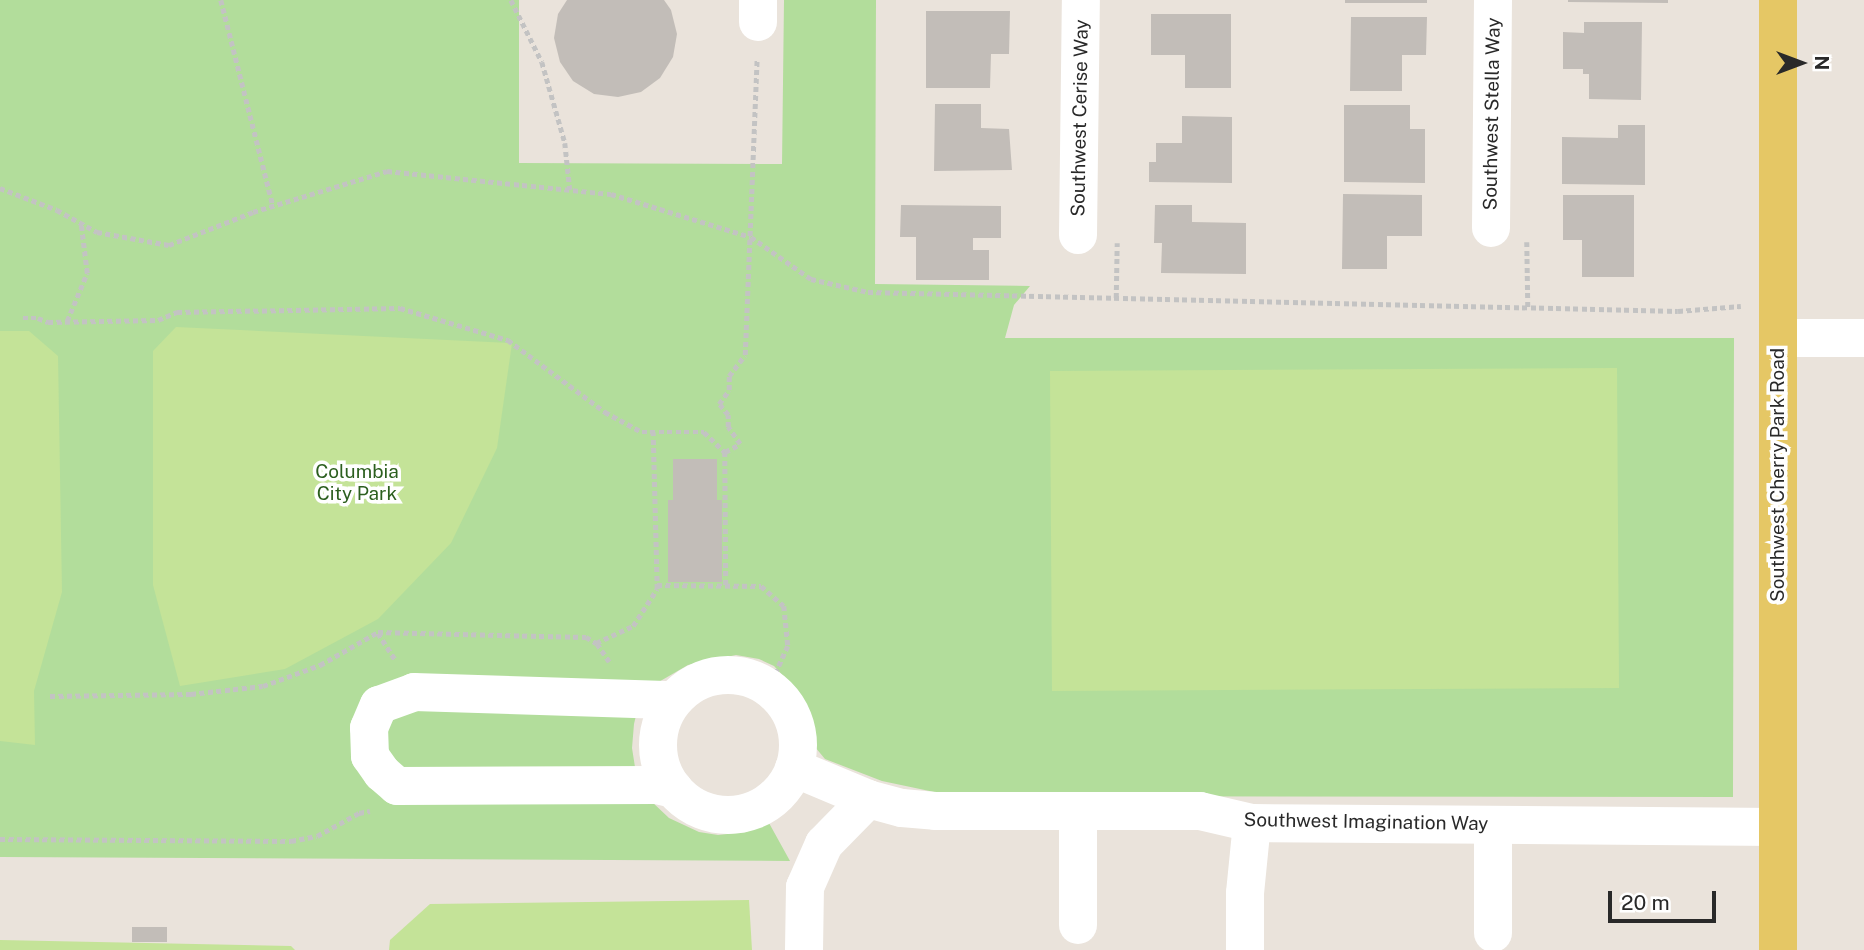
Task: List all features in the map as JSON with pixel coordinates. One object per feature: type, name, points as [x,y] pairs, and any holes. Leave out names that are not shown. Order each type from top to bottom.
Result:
[{"type":"main road","name":"Southwest Cherry Park Road","points":[[1778,0],[1778,950]]},
{"type":"street","name":"Southwest Cerise Way","points":[[1078,235],[1081,0]]},
{"type":"street","name":"Southwest Stella Way","points":[[1491,228],[1493,0]]},
{"type":"street","points":[[1778,322],[1864,338]]},
{"type":"street","points":[[719,675],[746,677],[769,688],[785,704],[795,724],[799,746],[794,768],[785,787],[770,802],[751,811],[730,815],[709,812],[689,803],[674,789],[662,768],[658,745],[662,721],[674,700],[695,684],[719,675]]},
{"type":"street","points":[[674,700],[414,692],[379,705],[369,728],[370,756],[382,773],[397,786],[656,785],[674,789]]},
{"type":"street","name":"Southwest Imagination Way","points":[[794,768],[868,799],[902,808],[935,811],[1200,811],[1252,823],[1778,827]]},
{"type":"street","points":[[804,950],[804,887],[824,844],[868,799]]},
{"type":"street","points":[[1078,811],[1078,925]]},
{"type":"street","points":[[1245,950],[1245,893],[1252,823]]},
{"type":"street","points":[[1493,825],[1493,933]]},
{"type":"path","points":[[221,0],[273,206]]},
{"type":"path","points":[[511,0],[542,62],[565,143],[570,190]]},
{"type":"path","points":[[725,452],[740,444],[728,427],[728,415],[719,404],[730,390],[729,376],[745,355],[758,11]]},
{"type":"path","points":[[0,188],[57,210],[97,232],[169,245],[273,206],[387,171],[611,194],[751,237],[811,279],[868,292],[1678,311],[1778,322]]},
{"type":"path","points":[[67,321],[86,273],[80,223]]},
{"type":"path","points":[[1491,228],[1527,226],[1528,307]]},
{"type":"path","points":[[23,318],[67,321],[158,320],[177,312],[400,308],[508,341],[605,412],[642,432],[704,432],[725,452],[726,586]]},
{"type":"path","points":[[596,643],[633,626],[657,585],[653,432]]},
{"type":"path","points":[[657,585],[761,586],[784,606],[788,646],[769,688]]},
{"type":"path","points":[[50,696],[191,694],[263,686],[320,665],[378,632],[586,637],[596,643],[616,670]]},
{"type":"path","points":[[0,839],[291,841],[317,836],[359,813],[375,811]]},
{"type":"green space","name":"Columbia City Park","points":[[0,0],[519,0],[519,163],[782,164],[784,0],[876,0],[875,284],[1030,286],[1014,305],[1005,338],[1734,338],[1733,797],[985,796],[939,793],[882,781],[825,759],[815,747],[812,722],[801,695],[774,666],[759,659],[736,655],[688,665],[650,687],[639,703],[634,724],[632,748],[635,767],[651,801],[669,818],[699,832],[718,835],[746,832],[769,823],[790,861],[0,857]]},
{"type":"green space","points":[[176,327],[512,343],[497,448],[451,543],[378,619],[285,669],[180,686],[153,585],[153,351]]},
{"type":"green space","points":[[0,331],[29,331],[58,356],[62,592],[34,691],[35,745],[0,741]]},
{"type":"green space","points":[[1617,368],[1619,688],[1052,691],[1050,371]]},
{"type":"green space","points":[[749,900],[752,950],[389,950],[390,940],[430,904]]},
{"type":"green space","points":[[0,940],[291,946],[295,950],[0,950]]},
{"type":"building","points":[[567,0],[664,0],[671,10],[677,34],[673,57],[660,78],[641,92],[618,97],[594,94],[573,81],[560,62],[554,38],[558,14]]},
{"type":"building","points":[[1345,0],[1427,0],[1427,3],[1345,3]]},
{"type":"building","points":[[1668,0],[1668,3],[1568,2]]},
{"type":"building","points":[[926,11],[1010,11],[1009,54],[991,54],[990,88],[926,88]]},
{"type":"building","points":[[1151,14],[1231,14],[1231,88],[1185,88],[1185,55],[1151,55]]},
{"type":"building","points":[[1351,17],[1427,17],[1426,55],[1402,55],[1402,91],[1350,91]]},
{"type":"building","points":[[1584,22],[1642,22],[1641,100],[1589,99],[1589,74],[1583,74],[1583,69],[1563,69],[1563,32],[1584,33]]},
{"type":"building","points":[[935,104],[981,104],[981,128],[1009,129],[1012,170],[934,171]]},
{"type":"building","points":[[1344,105],[1410,105],[1410,129],[1425,129],[1425,183],[1344,182]]},
{"type":"building","points":[[1182,116],[1232,117],[1232,183],[1149,182],[1149,162],[1156,162],[1156,143],[1182,143]]},
{"type":"building","points":[[1618,125],[1645,125],[1645,185],[1562,184],[1562,137],[1618,138]]},
{"type":"building","points":[[1343,194],[1422,195],[1422,236],[1387,236],[1387,269],[1342,269]]},
{"type":"building","points":[[1563,195],[1634,195],[1634,277],[1582,277],[1582,240],[1563,240]]},
{"type":"building","points":[[901,205],[1001,206],[1001,238],[973,238],[973,250],[989,250],[989,280],[916,280],[916,237],[900,237]]},
{"type":"building","points":[[1155,205],[1192,205],[1192,222],[1246,223],[1246,274],[1161,273],[1162,243],[1154,243]]},
{"type":"building","points":[[673,459],[717,459],[717,500],[722,500],[722,582],[668,582],[668,500],[673,500]]},
{"type":"building","points":[[132,927],[167,927],[167,942],[132,942]]}]
